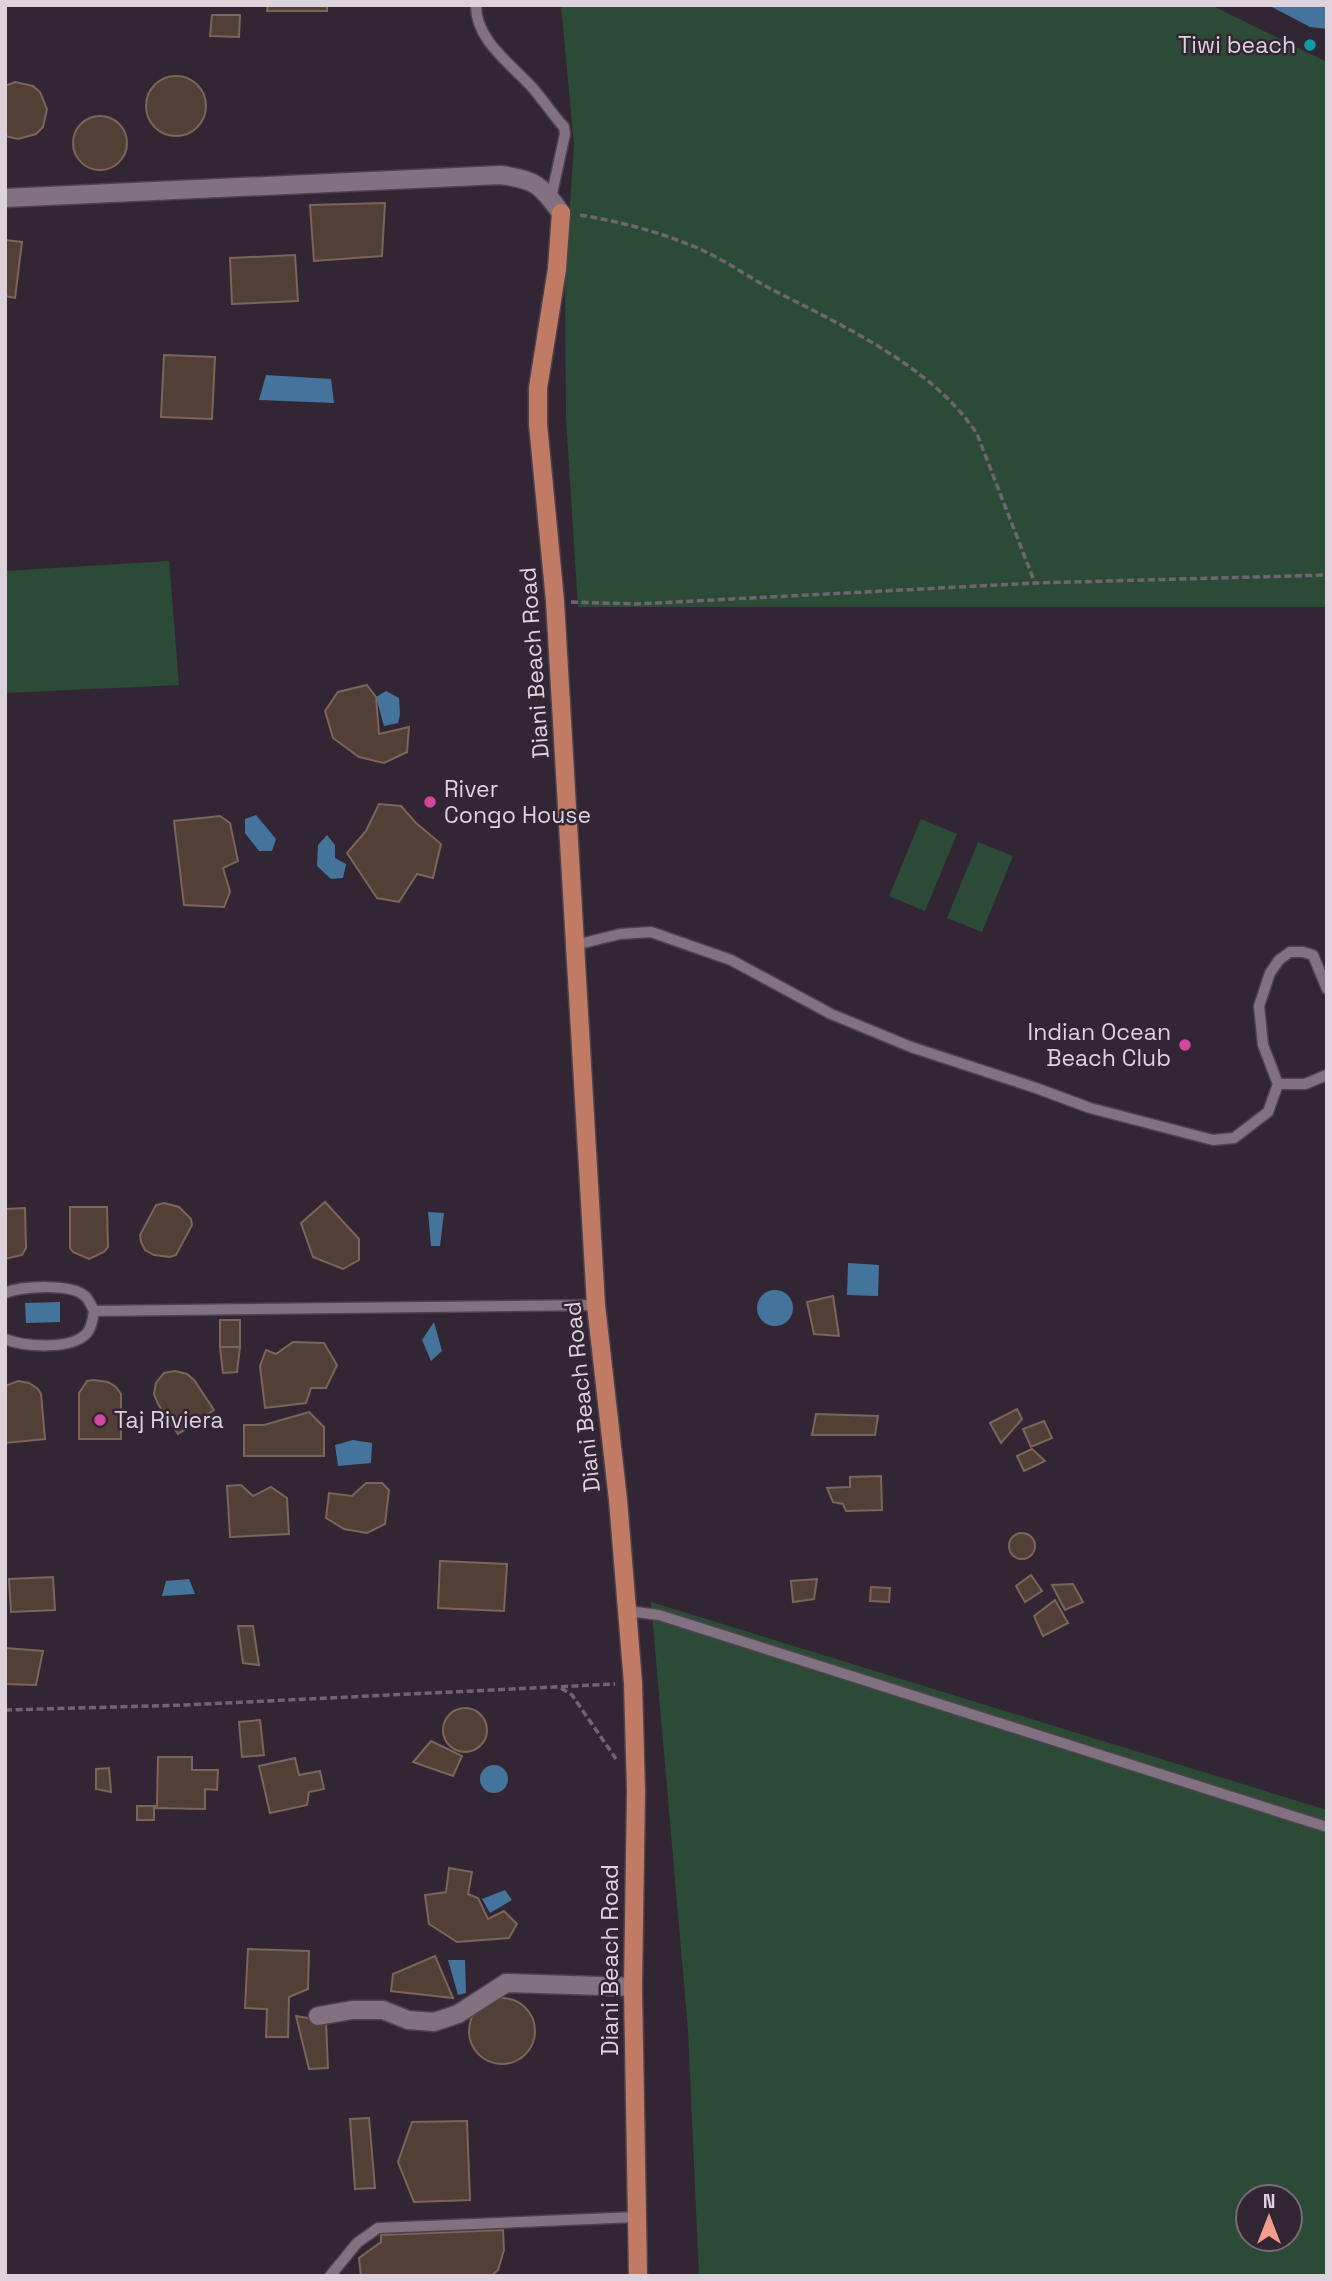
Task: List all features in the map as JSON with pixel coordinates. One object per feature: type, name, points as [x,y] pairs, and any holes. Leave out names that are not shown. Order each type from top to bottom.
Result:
[{"type":"main road","name":"Diani Beach Road","points":[[556,205],[558,270],[538,388],[538,424],[542,490],[547,514],[555,601],[596,1305],[633,1683],[636,1791],[633,1987],[638,2276]]},
{"type":"street","points":[[5,198],[500,175],[527,179],[545,190],[556,205]]},
{"type":"street","points":[[318,2016],[352,2010],[383,2010],[408,2020],[434,2022],[458,2014],[506,1983],[633,1987]]},
{"type":"lane","points":[[476,5],[476,15],[486,36],[502,58],[531,86],[564,127],[556,205]]},
{"type":"lane","points":[[575,944],[620,934],[651,932],[731,960],[831,1014],[911,1047],[1090,1108],[1213,1140],[1234,1139],[1268,1112],[1278,1084],[1263,1045],[1259,1006],[1270,973],[1279,960],[1290,952],[1313,955],[1327,989]]},
{"type":"lane","points":[[1278,1084],[1305,1084],[1327,1075]]},
{"type":"lane","points":[[5,1293],[48,1287],[73,1290],[86,1296],[94,1311],[86,1335],[67,1342],[42,1346],[5,1339]]},
{"type":"lane","points":[[94,1311],[596,1305]]},
{"type":"lane","points":[[628,1611],[659,1615],[1327,1827]]},
{"type":"lane","points":[[330,2276],[357,2243],[378,2228],[637,2217]]},
{"type":"path","points":[[556,205],[622,223],[704,251],[829,317],[888,353],[941,392],[963,412],[977,434],[1035,583]]},
{"type":"path","points":[[555,601],[637,604],[1035,583],[1327,575]]},
{"type":"path","points":[[5,1710],[186,1705],[633,1683]]},
{"type":"path","points":[[559,1687],[572,1695],[636,1791]]},
{"type":"green space","points":[[561,5],[1211,5],[1327,62],[1327,607],[578,607],[566,418],[565,278],[574,145]]},
{"type":"green space","points":[[169,561],[179,685],[5,693],[5,571]]},
{"type":"green space","points":[[921,819],[957,834],[925,911],[889,896]]},
{"type":"green space","points":[[978,842],[1013,856],[982,932],[947,918]]},
{"type":"green space","points":[[651,1602],[1327,1810],[1327,2276],[699,2276],[688,2030]]},
{"type":"water","points":[[1268,5],[1327,5],[1327,29],[1310,27]]},
{"type":"water","points":[[266,375],[331,379],[334,403],[259,400]]},
{"type":"water","points":[[386,691],[399,698],[400,714],[398,723],[384,726],[376,697]]},
{"type":"water","points":[[256,815],[276,839],[272,851],[259,851],[245,833],[245,819]]},
{"type":"water","points":[[327,835],[335,845],[335,858],[346,864],[343,878],[331,879],[317,866],[318,845]]},
{"type":"water","points":[[428,1212],[444,1213],[440,1246],[431,1246]]},
{"type":"water","points":[[848,1263],[879,1265],[878,1296],[847,1295]]},
{"type":"water","points":[[775,1290],[787,1296],[793,1308],[787,1320],[775,1326],[763,1320],[757,1308],[763,1296]]},
{"type":"water","points":[[60,1302],[60,1322],[26,1323],[25,1303]]},
{"type":"water","points":[[434,1322],[442,1351],[431,1361],[422,1340]]},
{"type":"water","points":[[353,1440],[372,1443],[371,1463],[338,1466],[335,1445]]},
{"type":"water","points":[[189,1579],[195,1594],[162,1596],[166,1581]]},
{"type":"water","points":[[494,1765],[504,1769],[508,1779],[504,1789],[494,1793],[484,1789],[480,1779],[484,1769]]},
{"type":"water","points":[[505,1890],[512,1900],[490,1913],[482,1899]]},
{"type":"water","points":[[448,1960],[465,1960],[466,1993],[458,1995]]},
{"type":"building","points":[[268,5],[327,5],[327,11],[267,11]]},
{"type":"building","points":[[212,15],[240,15],[239,37],[210,36]]},
{"type":"building","points":[[176,76],[197,85],[206,106],[197,127],[176,136],[155,127],[146,106],[155,85]]},
{"type":"building","points":[[15,82],[33,86],[40,92],[47,109],[43,127],[36,134],[18,139],[5,136],[5,86]]},
{"type":"building","points":[[100,116],[119,124],[127,143],[119,162],[100,170],[81,162],[73,143],[81,124]]},
{"type":"building","points":[[385,203],[382,256],[314,261],[310,205]]},
{"type":"building","points":[[5,240],[22,242],[15,298],[5,296]]},
{"type":"building","points":[[295,255],[298,301],[232,304],[230,258]]},
{"type":"building","points":[[164,355],[215,357],[212,419],[161,417]]},
{"type":"building","points":[[367,685],[376,697],[379,734],[409,727],[407,752],[384,763],[359,757],[333,738],[325,711],[338,692]]},
{"type":"building","points":[[379,804],[401,806],[441,844],[433,878],[417,874],[399,902],[377,898],[347,853],[366,831]]},
{"type":"building","points":[[220,816],[230,823],[238,861],[223,868],[230,892],[224,907],[184,905],[174,821]]},
{"type":"building","points":[[325,1202],[359,1239],[359,1260],[343,1269],[313,1257],[301,1223]]},
{"type":"building","points":[[164,1203],[179,1207],[191,1219],[192,1225],[176,1255],[170,1257],[154,1255],[145,1250],[140,1235],[156,1205]]},
{"type":"building","points":[[70,1207],[107,1207],[108,1247],[104,1252],[89,1259],[73,1252],[70,1248]]},
{"type":"building","points":[[25,1208],[26,1248],[22,1255],[5,1259],[5,1209]]},
{"type":"building","points":[[833,1296],[839,1336],[814,1334],[807,1302]]},
{"type":"building","points":[[220,1320],[240,1320],[240,1347],[220,1347]]},
{"type":"building","points":[[293,1342],[324,1343],[337,1365],[326,1388],[311,1388],[306,1403],[265,1408],[260,1366],[266,1350],[276,1354]]},
{"type":"building","points":[[220,1347],[240,1347],[237,1372],[223,1373]]},
{"type":"building","points":[[175,1371],[187,1374],[194,1380],[214,1410],[178,1434],[154,1394],[156,1383],[164,1373]]},
{"type":"building","points":[[18,1381],[29,1383],[41,1394],[45,1439],[5,1443],[5,1386]]},
{"type":"building","name":"Taj Riviera","points":[[87,1381],[108,1382],[121,1394],[121,1439],[79,1439],[79,1393]]},
{"type":"building","points":[[1017,1409],[1022,1419],[1001,1443],[990,1423]]},
{"type":"building","points":[[309,1412],[324,1427],[324,1456],[244,1456],[244,1425],[264,1425]]},
{"type":"building","points":[[816,1414],[878,1416],[875,1435],[812,1435]]},
{"type":"building","points":[[1044,1421],[1052,1438],[1031,1447],[1023,1429]]},
{"type":"building","points":[[1032,1449],[1045,1461],[1024,1471],[1017,1456]]},
{"type":"building","points":[[881,1476],[882,1510],[846,1511],[843,1504],[833,1502],[827,1488],[850,1487],[850,1477]]},
{"type":"building","points":[[366,1483],[382,1483],[389,1490],[385,1524],[367,1533],[344,1529],[326,1518],[329,1493],[352,1496]]},
{"type":"building","points":[[241,1485],[253,1496],[271,1487],[287,1498],[289,1534],[230,1537],[227,1486]]},
{"type":"building","points":[[1022,1533],[1031,1537],[1035,1546],[1031,1555],[1022,1559],[1013,1555],[1009,1546],[1013,1537]]},
{"type":"building","points":[[440,1561],[507,1564],[504,1611],[438,1608]]},
{"type":"building","points":[[1031,1575],[1042,1591],[1025,1602],[1016,1586]]},
{"type":"building","points":[[53,1577],[55,1610],[11,1612],[9,1579]]},
{"type":"building","points":[[817,1579],[814,1599],[793,1602],[791,1581]]},
{"type":"building","points":[[1073,1584],[1083,1602],[1065,1610],[1052,1585]]},
{"type":"building","points":[[871,1587],[890,1588],[889,1602],[870,1601]]},
{"type":"building","points":[[1055,1600],[1068,1623],[1043,1636],[1034,1616]]},
{"type":"building","points":[[238,1626],[253,1626],[259,1665],[243,1663]]},
{"type":"building","points":[[5,1648],[43,1651],[36,1685],[5,1684]]},
{"type":"building","points":[[465,1708],[480,1715],[487,1730],[480,1745],[465,1752],[450,1745],[443,1730],[450,1715]]},
{"type":"building","points":[[260,1720],[264,1755],[242,1757],[239,1722]]},
{"type":"building","points":[[431,1741],[462,1756],[453,1776],[413,1762]]},
{"type":"building","points":[[158,1757],[192,1757],[192,1770],[218,1770],[217,1790],[205,1789],[205,1809],[154,1808],[154,1820],[137,1820],[137,1806],[157,1806]]},
{"type":"building","points":[[295,1758],[299,1775],[320,1771],[324,1789],[309,1792],[307,1805],[270,1813],[259,1766]]},
{"type":"building","points":[[109,1768],[111,1792],[96,1789],[96,1769]]},
{"type":"building","points":[[449,1868],[472,1872],[468,1894],[478,1898],[488,1919],[504,1911],[517,1924],[509,1938],[457,1942],[429,1924],[425,1895],[446,1892]]},
{"type":"building","points":[[248,1949],[309,1951],[308,1989],[289,1997],[288,2037],[266,2037],[267,2009],[245,2008]]},
{"type":"building","points":[[435,1956],[453,1998],[391,1991],[393,1974]]},
{"type":"building","points":[[496,1998],[508,1998],[520,2003],[530,2013],[535,2031],[533,2044],[520,2059],[508,2064],[496,2064],[484,2059],[474,2049],[469,2037],[469,2025],[474,2013],[484,2003]]},
{"type":"building","points":[[296,2016],[326,2021],[328,2068],[309,2069]]},
{"type":"building","points":[[369,2118],[375,2188],[355,2189],[350,2119]]},
{"type":"building","points":[[467,2121],[470,2200],[414,2202],[398,2162],[412,2122]]},
{"type":"building","points":[[503,2230],[504,2250],[498,2270],[491,2276],[361,2276],[359,2258],[381,2242],[381,2235]]},
{"type":"place","name":"Tiwi beach","points":[[1310,45]]},
{"type":"place","name":"River Congo House","points":[[430,802]]},
{"type":"place","name":"Indian Ocean Beach Club","points":[[1185,1045]]},
{"type":"place","name":"Taj Riviera","points":[[100,1420]]}]
